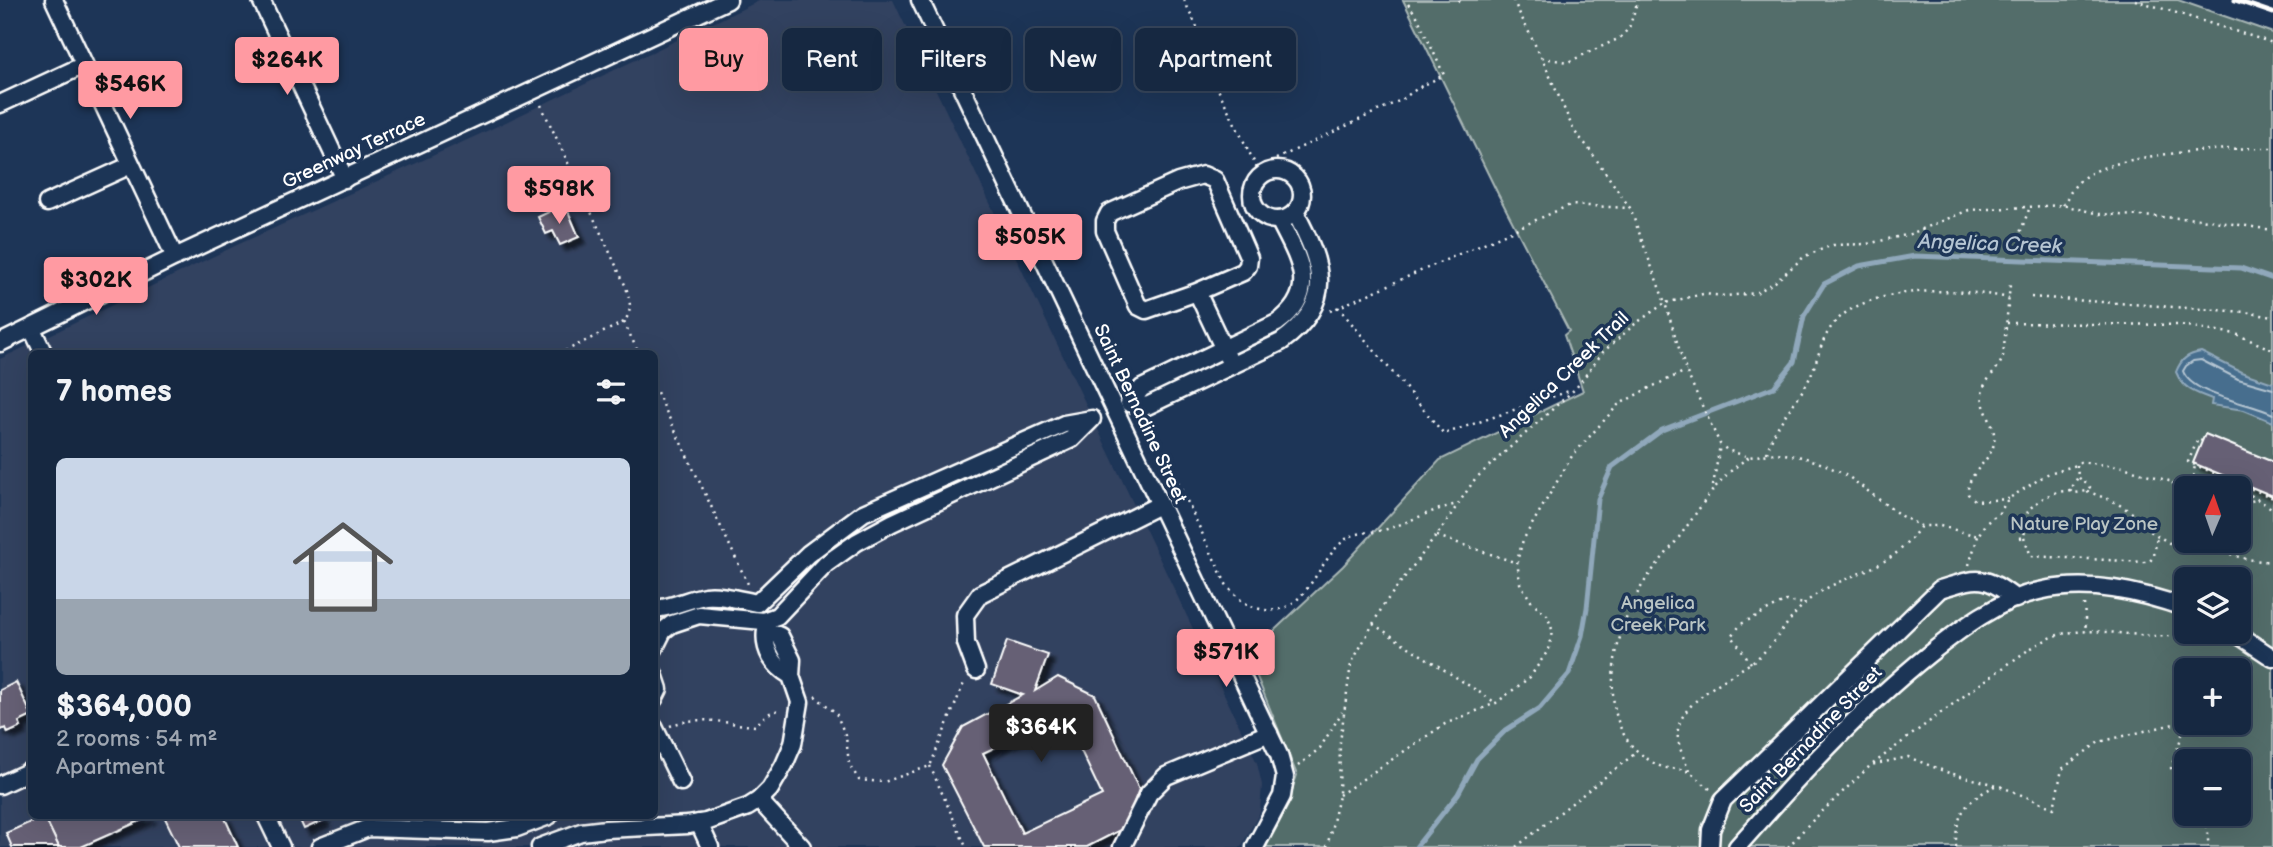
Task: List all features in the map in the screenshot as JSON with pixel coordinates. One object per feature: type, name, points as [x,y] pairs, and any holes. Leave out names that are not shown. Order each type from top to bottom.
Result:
[{"type":"street","points":[[54,0],[175,257]]},
{"type":"street","points":[[261,0],[345,179]]},
{"type":"street","name":"Greenway Terrace","points":[[0,343],[175,257],[535,90],[696,7],[728,0]]},
{"type":"street","name":"Saint Bernadine Street","points":[[920,0],[1122,406],[1126,433],[1269,733],[1285,777]]},
{"type":"street","points":[[0,104],[84,65]]},
{"type":"street","points":[[47,203],[131,165]]},
{"type":"street","points":[[1284,171],[1296,179],[1300,185],[1302,199],[1290,217],[1279,220],[1267,218],[1255,206],[1253,191],[1259,172],[1284,171]]},
{"type":"street","points":[[1203,175],[1215,180],[1249,258],[1248,266],[1243,272],[1197,292],[1146,310],[1138,306],[1105,231],[1105,220],[1109,213],[1178,181],[1203,175]]},
{"type":"street","points":[[1231,217],[1255,206]]},
{"type":"street","points":[[1122,406],[1147,406],[1281,342],[1319,285],[1319,265],[1314,248],[1295,212]]},
{"type":"street","points":[[1279,220],[1302,272],[1301,294],[1304,311]]},
{"type":"street","points":[[1197,292],[1232,366]]},
{"type":"street","points":[[757,603],[808,554],[863,513],[1064,424],[1092,419],[1122,406],[1142,388],[1287,316],[1304,311]]},
{"type":"street","points":[[32,328],[42,350]]},
{"type":"street","points":[[765,626],[826,564],[857,542],[1072,439],[1092,419]]},
{"type":"street","points":[[976,670],[966,643],[965,615],[980,594],[1160,505]]},
{"type":"street","points":[[1710,847],[1711,830],[1723,800],[1940,589],[1973,579],[1995,582],[2016,598]]},
{"type":"street","name":"Saint Bernadine Street","points":[[1737,847],[1837,738],[1899,678],[1984,614],[2037,591],[2082,586],[2141,593],[2174,604]]},
{"type":"street","points":[[672,624],[660,608],[708,596],[757,603]]},
{"type":"street","points":[[757,603],[765,626]]},
{"type":"street","points":[[540,847],[581,832],[699,823],[735,812],[759,800],[770,789],[784,765],[793,744],[800,702],[791,676],[792,660],[780,636],[765,626],[699,615],[672,624],[663,631],[658,641]]},
{"type":"street","points":[[2251,642],[2271,654]]},
{"type":"street","points":[[658,733],[681,782]]},
{"type":"street","points":[[1122,847],[1149,793],[1166,776],[1269,733]]},
{"type":"street","points":[[0,785],[28,772]]},
{"type":"street","points":[[1255,847],[1282,796],[1285,777]]},
{"type":"street","points":[[759,800],[802,847]]},
{"type":"street","points":[[267,819],[281,847]]},
{"type":"street","points":[[320,847],[356,831],[391,821],[488,832],[517,828],[541,819]]},
{"type":"street","points":[[699,823],[710,847]]},
{"type":"path","points":[[1184,0],[1198,29],[1202,57],[1259,172],[1401,100],[1444,75],[1417,16],[1405,0]]},
{"type":"path","points":[[1513,0],[1574,131],[1630,208],[1665,303],[1686,371],[1720,444],[1727,450],[1749,457]]},
{"type":"path","points":[[1542,58],[1568,62],[1620,38],[1629,28],[1638,0]]},
{"type":"path","points":[[2135,0],[2273,43]]},
{"type":"path","points":[[535,90],[626,287],[631,304],[629,315],[624,322],[567,350]]},
{"type":"path","points":[[2063,205],[2071,190],[2084,177],[2112,164],[2167,155],[2273,148]]},
{"type":"path","points":[[562,208],[585,198]]},
{"type":"path","points":[[1304,311],[1338,307],[1570,205],[1630,208]]},
{"type":"path","points":[[1665,303],[1703,294],[1726,296],[1756,293],[1775,282],[1805,256],[1833,245],[1867,244],[1910,234],[1969,210],[2063,205],[2099,214],[2200,219],[2273,230]]},
{"type":"path","points":[[2018,238],[2030,207]]},
{"type":"path","points":[[1922,229],[1929,246]]},
{"type":"path","points":[[2009,499],[1976,501],[1969,494],[1970,479],[1988,458],[1994,443],[1993,425],[1982,391],[2000,367],[2003,357],[2010,285]]},
{"type":"path","points":[[1767,453],[1775,429],[1807,382],[1831,327],[1852,310],[1896,294],[1962,291],[2009,298]]},
{"type":"path","points":[[2031,298],[2245,312],[2273,317]]},
{"type":"path","name":"Angelica Creek Trail","points":[[1327,847],[1339,796],[1340,742],[1351,664],[1384,604],[1437,536],[1475,479],[1576,388],[1603,352],[1635,324],[1665,303]]},
{"type":"path","points":[[1338,307],[1444,435],[1576,388]]},
{"type":"path","points":[[624,322],[637,350]]},
{"type":"path","points":[[2007,323],[2181,326],[2236,334],[2273,350]]},
{"type":"path","points":[[1339,796],[1445,724],[1496,702],[1530,677],[1549,649],[1553,632],[1548,615],[1531,601],[1520,583],[1517,563],[1523,540],[1572,456],[1618,405],[1686,371]]},
{"type":"path","points":[[658,394],[757,603]]},
{"type":"path","points":[[1126,433],[1139,426],[1147,427],[1156,435],[1226,584],[1237,599],[1269,611],[1296,601],[1333,553],[1349,537],[1387,529],[1435,509],[1458,504]]},
{"type":"path","points":[[2202,441],[2198,439],[2188,462],[2273,498]]},
{"type":"path","points":[[1713,486],[1720,444]]},
{"type":"path","points":[[1723,800],[1689,771],[1666,768],[1651,761],[1632,746],[1615,709],[1613,686],[1621,634],[1628,611],[1642,586],[1713,486],[1749,457],[1767,453],[1803,457],[1849,477],[1901,516],[1921,526],[1940,526],[1978,536]]},
{"type":"path","points":[[1965,582],[1978,536],[1985,524],[2000,512],[2009,499],[2049,473],[2080,463],[2123,467],[2174,481]]},
{"type":"path","points":[[2070,491],[2078,477],[2077,465]]},
{"type":"path","points":[[2193,476],[2195,465]]},
{"type":"path","points":[[2078,477],[2090,487],[2087,491]]},
{"type":"path","points":[[2169,481],[2174,484]]},
{"type":"path","points":[[2157,536],[2154,556],[2145,562],[2031,556],[2022,537],[2028,510],[2045,495],[2055,491],[2087,491],[2115,502],[2171,544]]},
{"type":"path","points":[[2251,496],[2273,509]]},
{"type":"path","points":[[2251,501],[2258,499]]},
{"type":"path","points":[[1689,771],[1680,750],[1679,725],[1690,708],[1715,685],[1751,663],[1771,646],[1790,618],[1805,604],[1825,589],[1891,556],[1907,544],[1921,526]]},
{"type":"path","points":[[1437,536],[1517,563]]},
{"type":"path","points":[[2229,553],[2244,560],[2273,562]]},
{"type":"path","points":[[2082,586],[2086,632]]},
{"type":"path","points":[[1751,663],[1732,636],[1741,624],[1786,601],[1805,604]]},
{"type":"path","points":[[1373,624],[1496,702]]},
{"type":"path","points":[[1788,847],[1871,765],[2038,644],[2064,634],[2086,632],[2174,636]]},
{"type":"path","points":[[2251,669],[2271,654]]},
{"type":"path","points":[[964,683],[930,766],[966,847]]},
{"type":"path","points":[[658,728],[683,720],[705,719],[755,726],[767,715],[816,696],[836,713],[846,737],[849,764],[859,780],[884,782],[930,766]]},
{"type":"path","points":[[1285,777],[1320,748],[1344,709]]},
{"type":"path","points":[[1871,765],[1908,757],[2054,808],[2062,769],[2099,742],[2174,725]]},
{"type":"path","points":[[1516,847],[1638,751]]},
{"type":"path","points":[[1956,847],[1957,820],[1973,797],[1997,786]]},
{"type":"path","points":[[2206,826],[2210,847]]},
{"type":"shaded area","points":[[761,0],[893,0],[906,28],[896,28],[896,91],[936,91],[1257,763],[1262,785],[1260,812],[1241,847],[0,847],[0,359],[237,245],[489,130],[679,39],[679,91],[768,91],[768,28],[702,28]]},
{"type":"green space","name":"Angelica Creek Park","points":[[1403,0],[2178,0],[2273,33],[2273,847],[1266,847],[1283,815],[1297,775],[1248,655],[1343,566],[1440,460],[1583,391],[1564,335],[1569,331]]},
{"type":"water","points":[[2201,352],[2241,372],[2273,383],[2273,422],[2244,410],[2211,405],[2212,399],[2186,386],[2176,372],[2186,358]]},
{"type":"building","points":[[553,210],[556,216],[568,211],[579,237],[560,245],[553,231],[546,234],[538,217]]},
{"type":"building","points":[[2205,434],[2273,462],[2273,496],[2251,487],[2251,476],[2225,476],[2193,463]]},
{"type":"building","points":[[1007,641],[1048,655],[1035,691],[1058,677],[1095,695],[1139,789],[1124,828],[1087,847],[984,847],[942,765],[963,727],[1023,695],[992,684]],"holes":[[[1064,715],[1102,795],[1022,833],[983,753]]]},
{"type":"building","points":[[16,682],[28,708],[28,718],[19,722],[21,727],[8,733],[6,728],[0,730],[0,690]]},
{"type":"building","points":[[37,819],[45,819],[59,847],[12,847],[6,833]]},
{"type":"building","points":[[45,819],[144,819],[81,847],[59,847]]},
{"type":"building","points":[[165,819],[225,819],[238,847],[179,847]]},
{"type":"building","points":[[299,819],[324,820],[304,829]]},
{"type":"waterway","name":"Angelica Creek","points":[[1416,847],[1458,794],[1477,759],[1506,730],[1540,708],[1569,674],[1582,636],[1587,608],[1598,499],[1612,467],[1662,430],[1774,387],[1794,362],[1804,316],[1824,284],[1859,266],[1915,256],[2241,268],[2273,279]]},
{"type":"railway","points":[[2235,0],[2273,13]]},
{"type":"park label","name":"Nature Play Zone","points":[[2084,524]]}]
